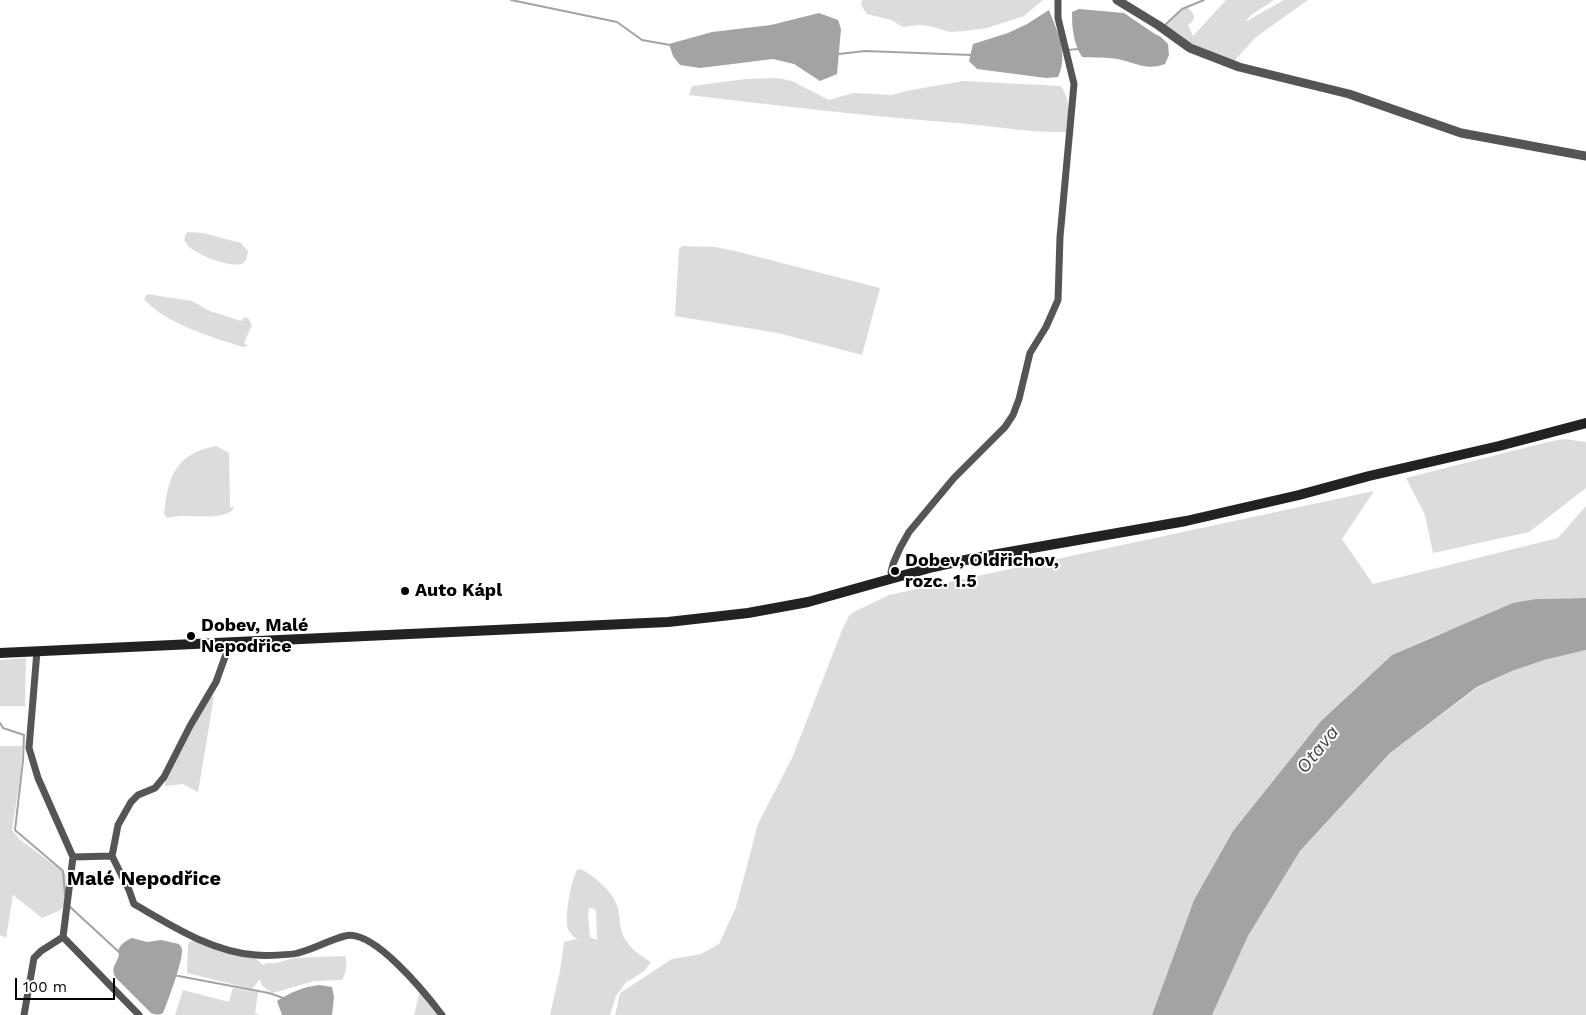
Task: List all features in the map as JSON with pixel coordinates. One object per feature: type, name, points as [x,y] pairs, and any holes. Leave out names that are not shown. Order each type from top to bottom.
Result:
[{"type":"main road","points":[[0,653],[668,622],[748,613],[808,602],[892,578],[975,558],[1186,521],[1500,446],[1586,423]]},
{"type":"street","points":[[892,578],[893,564],[909,532],[954,478],[1005,427],[1013,415],[1019,399],[1030,353],[1046,327],[1058,300],[1060,237],[1074,84],[1058,18],[1058,0]]},
{"type":"street","points":[[1117,0],[1158,25],[1190,48],[1239,67],[1349,94],[1461,133],[1586,156]]},
{"type":"street","points":[[230,643],[216,682],[182,740],[164,777],[155,788],[138,795],[131,802],[118,825],[112,856],[134,904],[199,940],[226,950],[256,955],[268,956],[298,953],[346,935],[360,936],[369,941],[398,966],[427,996],[442,1015]]},
{"type":"street","points":[[37,651],[29,748],[38,778],[73,857],[63,937]]},
{"type":"street","points":[[73,857],[112,856]]},
{"type":"street","points":[[24,1015],[34,958],[40,950],[63,937]]},
{"type":"street","points":[[63,937],[139,1015]]},
{"type":"shaded area","points":[[862,0],[1043,0],[1024,16],[987,28],[950,32],[930,26],[903,27],[891,20],[867,14],[861,5]]},
{"type":"shaded area","points":[[1226,0],[1274,0],[1251,15],[1245,22],[1284,0],[1308,0],[1256,37],[1234,61],[1189,42],[1165,25],[1174,15],[1187,7],[1194,16],[1188,25],[1193,36]]},
{"type":"shaded area","points":[[777,78],[792,81],[829,100],[853,93],[892,95],[963,81],[1061,86],[1068,108],[1066,132],[1025,130],[857,114],[689,95],[692,86],[746,79]]},
{"type":"shaded area","points":[[187,232],[203,233],[241,243],[248,251],[246,260],[242,264],[236,265],[216,261],[203,255],[191,248],[184,240]]},
{"type":"shaded area","points":[[682,246],[715,247],[735,251],[880,288],[862,355],[778,333],[675,316],[679,249]]},
{"type":"shaded area","points":[[147,294],[192,301],[210,311],[241,321],[245,317],[249,319],[252,325],[244,343],[248,346],[242,347],[203,334],[176,322],[153,308],[144,299]]},
{"type":"shaded area","points":[[1564,439],[1586,442],[1586,488],[1529,532],[1433,553],[1425,515],[1406,478]]},
{"type":"shaded area","points":[[216,446],[229,453],[230,507],[234,507],[232,511],[216,516],[175,516],[167,518],[164,514],[168,489],[176,469],[191,455]]},
{"type":"shaded area","points":[[1374,491],[1342,539],[1373,584],[1558,538],[1586,506],[1586,598],[1536,599],[1437,635],[1392,655],[1321,721],[1233,831],[1194,900],[1152,1015],[615,1015],[620,993],[672,959],[701,954],[719,944],[736,907],[758,824],[792,758],[843,628],[852,613],[889,595]]},
{"type":"shaded area","points":[[1586,650],[1586,1015],[1212,1015],[1248,936],[1300,851],[1390,753],[1477,688],[1512,671],[1544,660]]},
{"type":"shaded area","points":[[26,658],[25,706],[0,706],[0,660]]},
{"type":"shaded area","points":[[211,696],[214,697],[198,792],[183,784],[165,786],[165,778],[190,728]]},
{"type":"shaded area","points":[[0,746],[22,746],[21,773],[12,830],[19,839],[66,874],[65,903],[61,910],[42,918],[13,895],[6,938],[0,935]]},
{"type":"shaded area","points":[[581,869],[591,875],[611,894],[617,905],[624,938],[635,951],[651,962],[644,971],[627,981],[616,996],[610,1015],[550,1015],[560,971],[564,942],[576,939],[581,943],[570,933],[567,924],[572,882],[577,870]],"holes":[[[589,908],[596,910],[597,940],[590,937],[588,914]]]},
{"type":"shaded area","points":[[193,940],[223,951],[254,957],[263,965],[294,958],[345,956],[345,971],[342,980],[314,981],[273,993],[262,986],[260,979],[252,989],[187,973],[188,945]]},
{"type":"shaded area","points":[[233,988],[258,992],[255,1013],[260,1015],[175,1015],[183,990],[229,1002]]},
{"type":"shaded area","points":[[420,991],[440,1015],[414,1015]]},
{"type":"water","points":[[1079,9],[1124,13],[1161,37],[1168,44],[1169,55],[1165,64],[1147,67],[1118,59],[1082,57],[1075,40],[1072,24],[1072,12]]},
{"type":"water","points":[[1049,10],[1061,43],[1062,60],[1058,77],[1046,78],[977,69],[969,61],[973,44],[1008,33]]},
{"type":"water","points":[[819,13],[838,20],[841,29],[837,74],[820,81],[794,64],[773,59],[700,68],[680,65],[673,56],[669,44],[712,32],[771,25]]},
{"type":"water","name":"Otava","points":[[1586,598],[1586,650],[1544,660],[1512,671],[1477,687],[1390,753],[1300,851],[1248,936],[1212,1015],[1152,1015],[1194,900],[1233,831],[1321,721],[1392,655],[1513,603],[1536,599]]},
{"type":"water","points":[[132,938],[147,942],[161,940],[179,944],[182,948],[177,973],[162,1014],[151,1013],[114,975],[119,949]]},
{"type":"water","points":[[319,985],[332,987],[334,997],[332,1015],[282,1015],[277,1001],[297,990]]},
{"type":"waterway","points":[[511,0],[617,22],[642,40],[670,45]]},
{"type":"waterway","points":[[1165,25],[1182,9],[1204,0]]},
{"type":"waterway","points":[[1068,50],[1078,49]]},
{"type":"waterway","points":[[839,54],[865,51],[971,55]]},
{"type":"waterway","points":[[0,723],[3,728],[24,735],[15,830],[63,871],[65,895]]},
{"type":"waterway","points":[[69,906],[119,952]]},
{"type":"waterway","points":[[173,975],[269,993],[283,998]]},
{"type":"place","name":"Dobev, Oldřichov, rozc. 1.5","points":[[895,571]]},
{"type":"place","name":"Auto Kápl","points":[[405,591]]},
{"type":"place","name":"Dobev, Malé Nepodřice","points":[[191,636]]},
{"type":"district","name":"Malé Nepodřice","points":[[144,879]]}]
